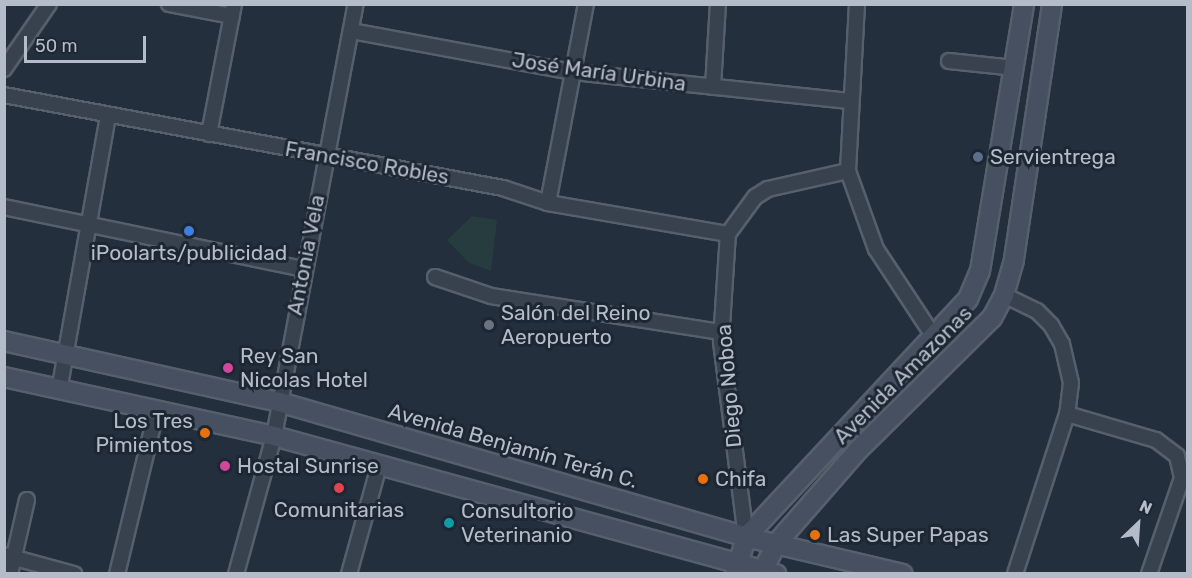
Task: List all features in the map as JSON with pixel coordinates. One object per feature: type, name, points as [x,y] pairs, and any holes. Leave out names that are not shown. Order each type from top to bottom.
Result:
[{"type":"main road","name":"Avenida Amazonas","points":[[746,537],[968,299],[980,271],[1024,4]]},
{"type":"main road","name":"Avenida Amazonas","points":[[766,572],[776,544],[859,450],[992,318],[1004,295],[1014,259],[1052,4]]},
{"type":"main road","name":"Avenida Benjamín Terán C.","points":[[4,341],[279,402],[746,537],[903,573]]},
{"type":"main road","points":[[4,377],[156,413],[274,436],[736,569],[766,572]]},
{"type":"main road","points":[[736,569],[746,537]]},
{"type":"street","points":[[4,69],[49,4]]},
{"type":"street","points":[[169,4],[233,10],[209,134]]},
{"type":"street","name":"Antonia Vela","points":[[236,573],[274,436],[303,269],[356,4]]},
{"type":"street","points":[[548,203],[586,4]]},
{"type":"street","points":[[713,87],[718,4]]},
{"type":"street","points":[[856,4],[849,101],[848,171],[876,249],[934,337]]},
{"type":"street","name":"José María Urbina","points":[[351,31],[573,72],[849,101]]},
{"type":"street","points":[[949,61],[1014,68]]},
{"type":"street","name":"Francisco Robles","points":[[4,96],[503,188],[548,203],[728,234]]},
{"type":"street","points":[[59,391],[108,115]]},
{"type":"street","points":[[728,234],[755,197],[768,189],[848,171]]},
{"type":"street","points":[[4,207],[303,269]]},
{"type":"street","name":"Diego Noboa","points":[[728,234],[721,332],[746,537]]},
{"type":"street","points":[[435,277],[491,296],[721,332]]},
{"type":"street","points":[[1004,295],[1037,311],[1062,344],[1071,382],[1067,414],[1015,573]]},
{"type":"street","points":[[117,573],[156,413]]},
{"type":"street","points":[[1067,414],[1156,440],[1177,456],[1182,478],[1149,573]]},
{"type":"street","points":[[349,573],[379,466]]},
{"type":"street","points":[[10,573],[9,556],[27,500]]},
{"type":"street","points":[[9,556],[74,573]]},
{"type":"green space","points":[[472,216],[497,220],[491,271],[469,263],[447,240]]},
{"type":"place","name":"Servientrega","points":[[978,157]]},
{"type":"place","name":"iPoolarts/publicidad","points":[[189,231]]},
{"type":"place","name":"Salón del Reino Aeropuerto","points":[[489,325]]},
{"type":"place","name":"Rey San Nicolas Hotel","points":[[228,368]]},
{"type":"place","name":"Los Tres Pimientos","points":[[205,433]]},
{"type":"place","name":"Hostal Sunrise","points":[[225,466]]},
{"type":"place","name":"Chifa","points":[[703,479]]},
{"type":"place","name":"Comunitarias","points":[[339,488]]},
{"type":"place","name":"Consultorio Veterinanio","points":[[449,523]]},
{"type":"place","name":"Las Super Papas","points":[[815,535]]}]
